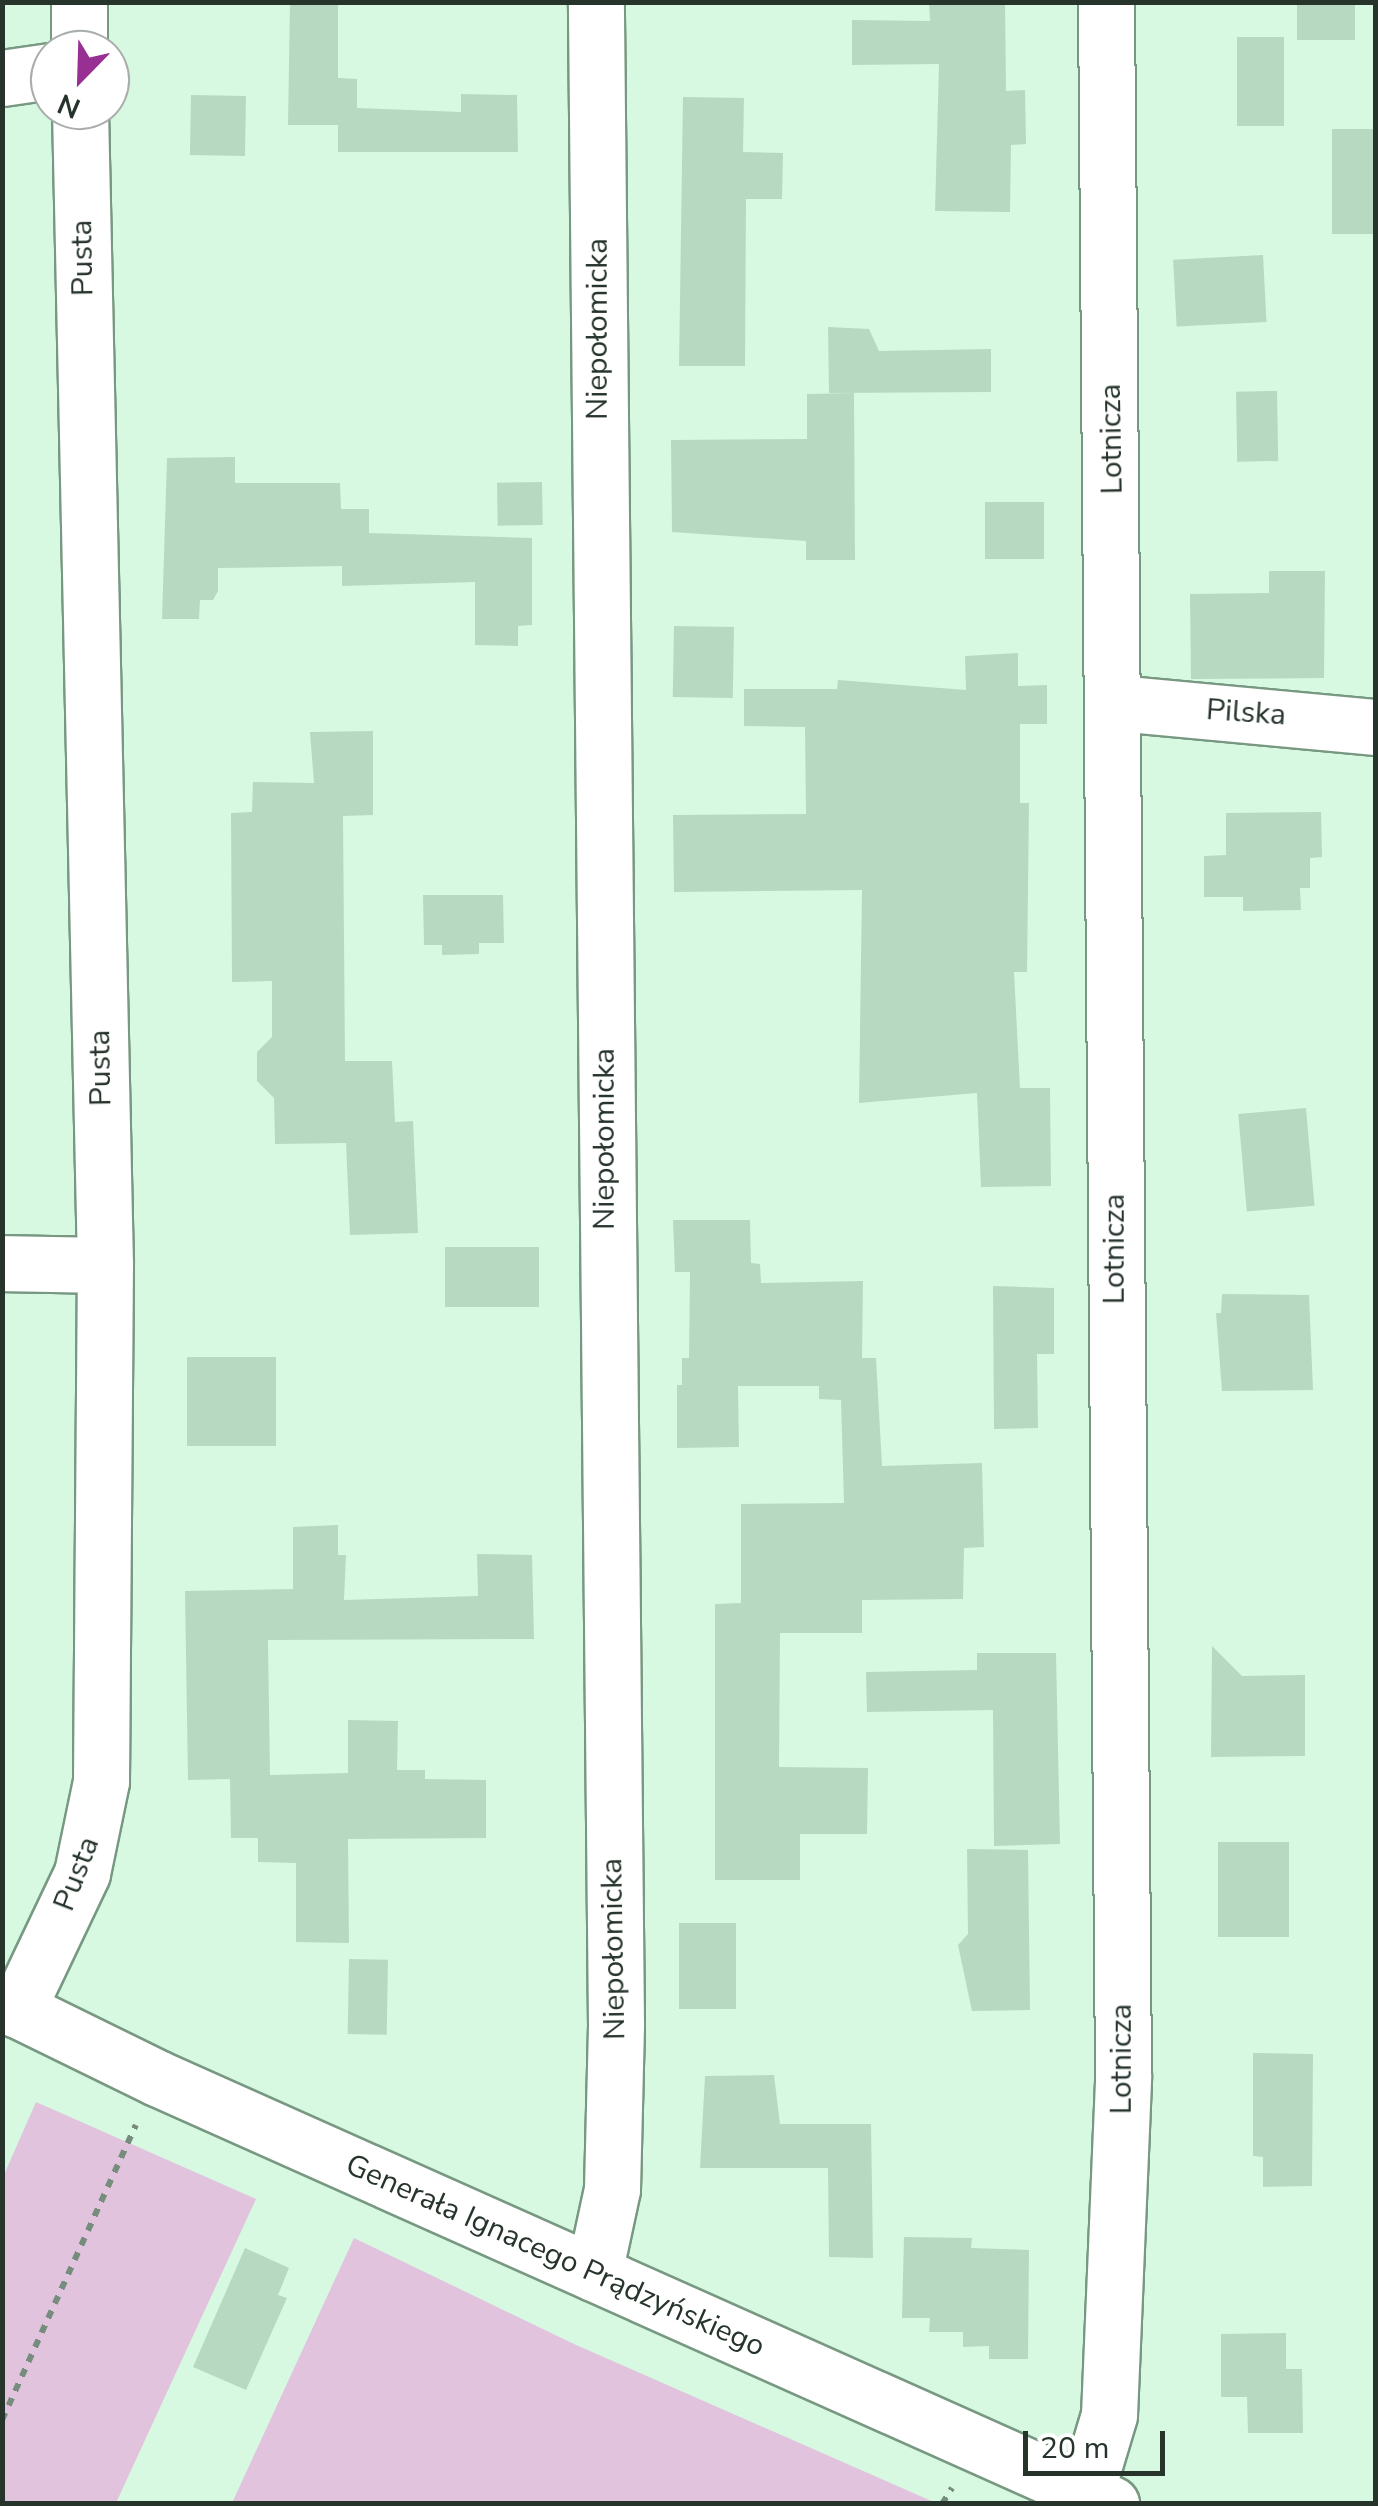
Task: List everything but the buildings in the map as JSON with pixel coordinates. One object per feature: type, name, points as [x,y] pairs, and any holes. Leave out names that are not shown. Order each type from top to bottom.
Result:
[{"type":"street","points":[[79,2],[79,30]]},
{"type":"street","name":"Niepołomicka","points":[[594,2273],[612,2189],[616,2025],[596,2]]},
{"type":"street","name":"Lotnicza","points":[[1099,2498],[1109,2415],[1123,2076],[1115,1617],[1116,703],[1106,2]]},
{"type":"street","points":[[2,78],[30,73]]},
{"type":"street","name":"Pusta","points":[[10,2006],[82,1873],[102,1781],[105,1264],[80,130]]},
{"type":"street","name":"Pilska","points":[[1116,703],[1376,727]]},
{"type":"street","points":[[2,1264],[105,1264]]},
{"type":"street","name":"Generała Ignacego Prądzyńskiego","points":[[10,2006],[157,2078],[1099,2498]]},
{"type":"path","points":[[2,2420],[157,2078]]},
{"type":"path","points":[[942,2504],[954,2484]]},
{"type":"shaded area","points":[[36,2102],[256,2199],[116,2503],[3,2503],[3,2177]]},
{"type":"shaded area","points":[[354,2238],[574,2344],[936,2503],[232,2503]]}]
